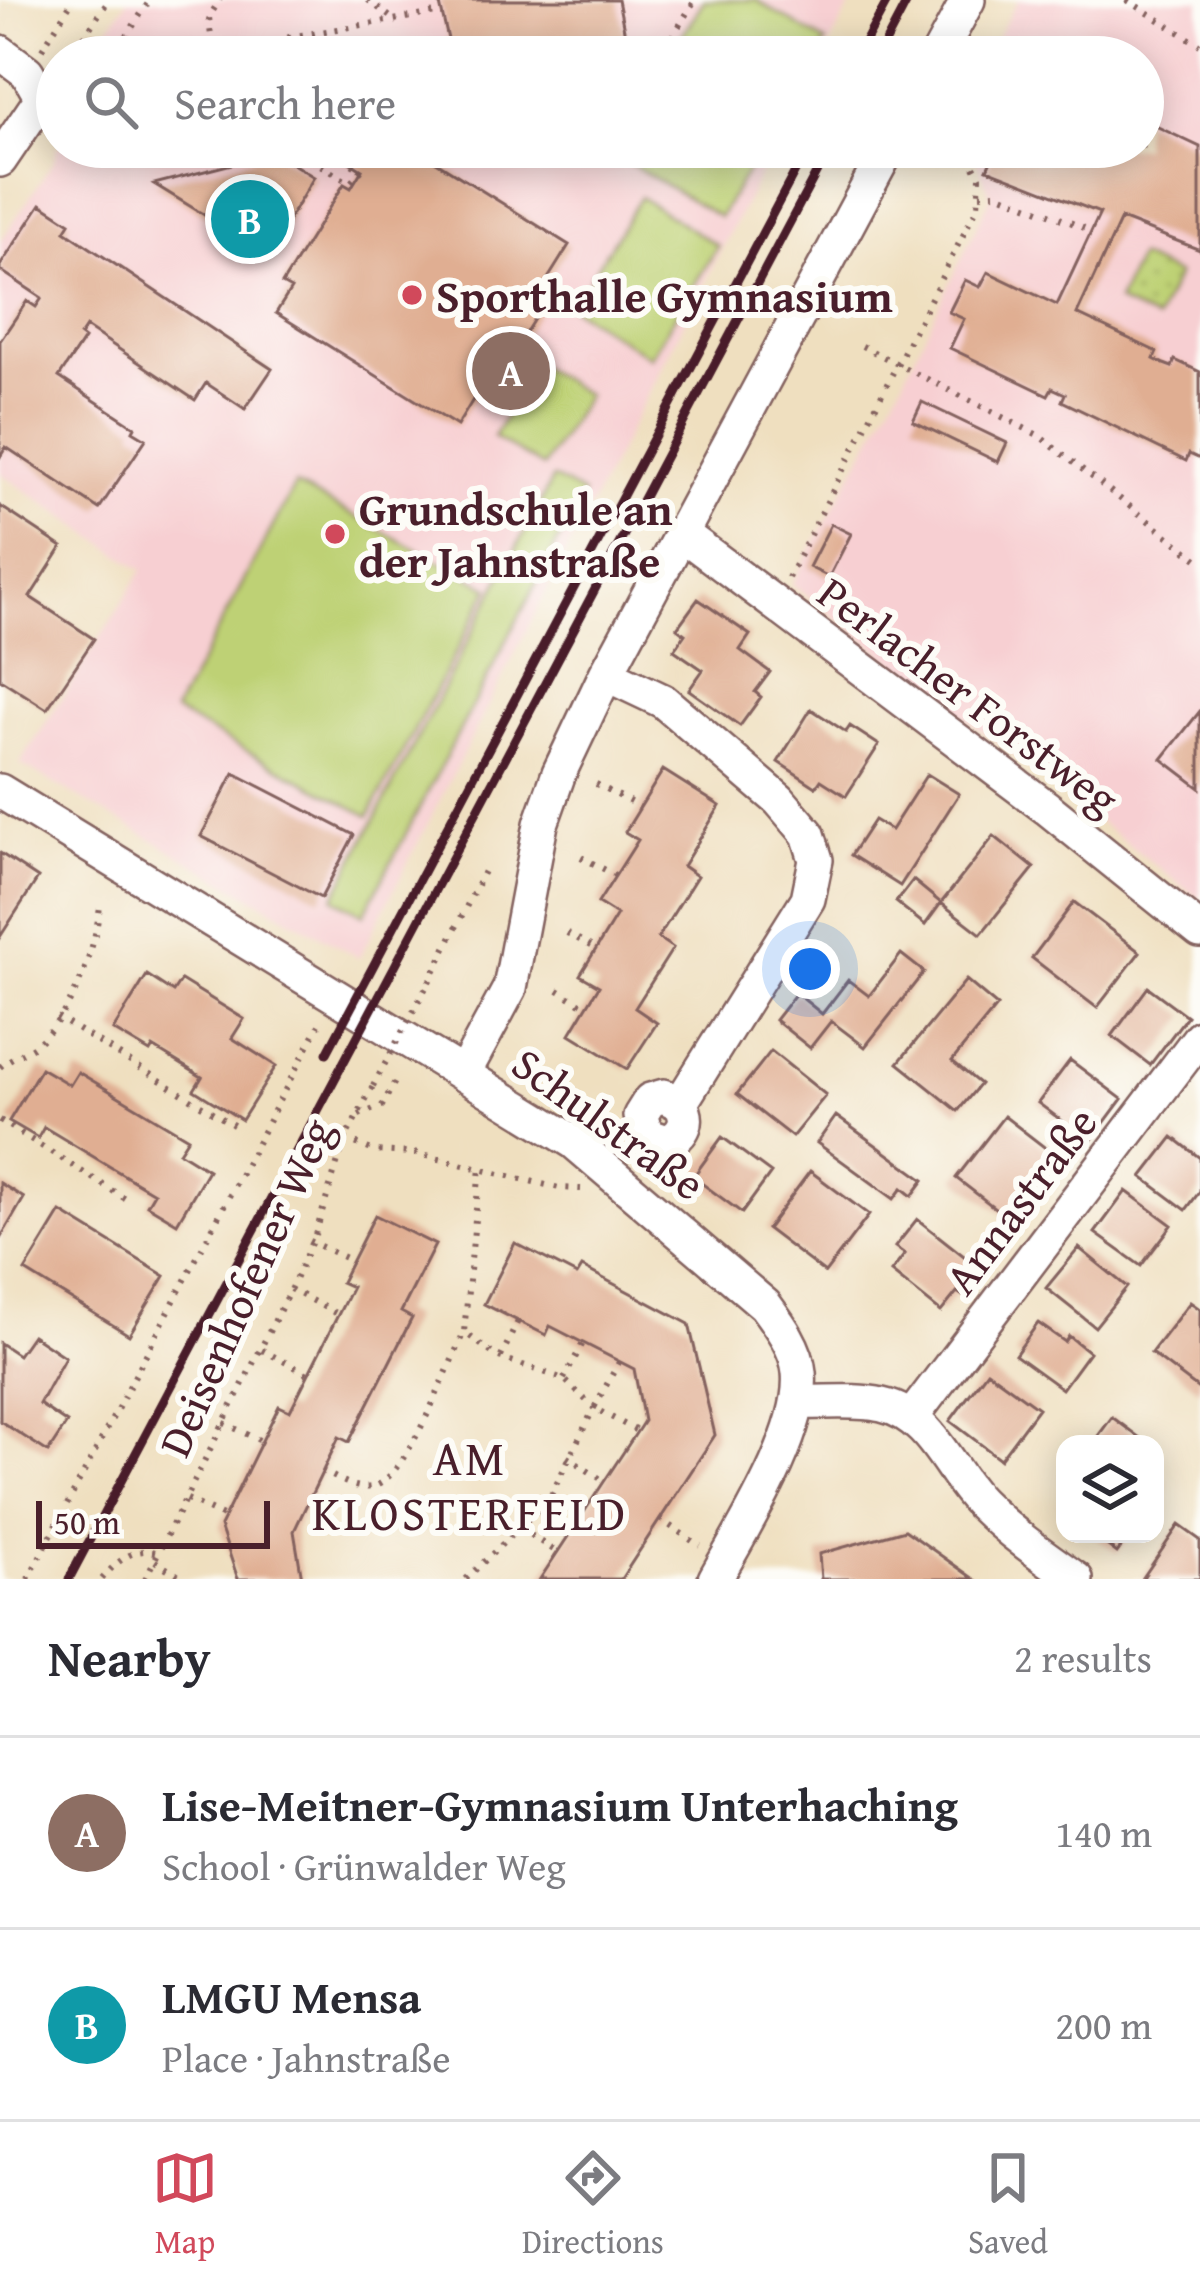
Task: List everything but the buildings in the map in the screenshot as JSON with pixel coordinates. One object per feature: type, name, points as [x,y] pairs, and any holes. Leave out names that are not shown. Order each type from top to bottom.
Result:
[{"type":"street","points":[[949,36],[968,0]]},
{"type":"street","points":[[14,62],[36,90]]},
{"type":"street","points":[[0,160],[36,107]]},
{"type":"street","points":[[464,1073],[510,988],[541,824],[559,773],[606,674],[878,168]]},
{"type":"street","name":"Perlacher Forstweg","points":[[681,533],[1047,808],[1200,931]]},
{"type":"street","points":[[606,674],[663,701],[778,800],[808,834],[816,860],[808,899],[680,1104]]},
{"type":"street","name":"Schulstraße","points":[[0,791],[574,1142],[765,1305],[799,1370],[797,1402]]},
{"type":"street","name":"Annastraße","points":[[911,1418],[1200,1037]]},
{"type":"street","points":[[716,1579],[783,1448],[797,1402],[883,1405],[911,1418],[948,1456],[974,1497],[1006,1528],[1076,1579]]},
{"type":"path","points":[[39,36],[73,0]]},
{"type":"path","points":[[84,36],[109,0]]},
{"type":"path","points":[[127,36],[150,0]]},
{"type":"path","points":[[211,36],[209,17],[220,0]]},
{"type":"path","points":[[368,0],[397,22]]},
{"type":"path","points":[[673,36],[695,0]]},
{"type":"path","points":[[1127,0],[1200,44]]},
{"type":"path","points":[[296,36],[442,12]]},
{"type":"path","points":[[14,62],[36,39]]},
{"type":"path","points":[[325,168],[350,183],[362,170],[359,168]]},
{"type":"path","points":[[776,603],[978,206],[980,177],[975,168]]},
{"type":"path","points":[[980,194],[997,193],[1092,231]]},
{"type":"path","points":[[862,346],[1038,435],[1200,561]]},
{"type":"path","points":[[596,784],[640,807]]},
{"type":"path","points":[[581,857],[615,875]]},
{"type":"path","name":"Deisenhofener Weg","points":[[145,1579],[262,1350],[316,1232],[345,1139],[487,866]]},
{"type":"path","points":[[0,1067],[16,1052],[36,1046],[57,1017],[88,965],[100,905]]},
{"type":"path","points":[[567,933],[596,949]]},
{"type":"path","points":[[558,990],[586,1007]]},
{"type":"path","points":[[57,1017],[235,1126]]},
{"type":"path","points":[[28,1579],[319,1025]]},
{"type":"path","points":[[356,1117],[382,1106],[398,1076]]},
{"type":"path","points":[[0,1120],[132,1203]]},
{"type":"path","points":[[345,1139],[374,1151],[414,1153],[559,1188],[584,1189]]},
{"type":"path","points":[[322,1472],[357,1487],[377,1486],[413,1445],[464,1332],[480,1168]]},
{"type":"path","points":[[309,1241],[352,1261]]},
{"type":"path","points":[[290,1289],[339,1315]]},
{"type":"path","points":[[501,1358],[518,1321]]},
{"type":"path","points":[[464,1332],[501,1358],[563,1379],[594,1408],[637,1431]]},
{"type":"path","points":[[563,1379],[583,1343]]},
{"type":"path","points":[[262,1350],[308,1374]]},
{"type":"path","points":[[468,1578],[476,1565],[549,1499],[619,1362]]},
{"type":"path","points":[[224,1423],[261,1441]]},
{"type":"path","points":[[567,1457],[604,1481]]},
{"type":"path","points":[[187,1498],[225,1517]]},
{"type":"path","points":[[660,1519],[700,1546]]},
{"type":"path","points":[[520,1529],[557,1552]]},
{"type":"path","points":[[102,1579],[136,1551],[157,1557],[184,1579]]},
{"type":"shaded area","points":[[127,0],[854,0],[834,36],[103,36]]},
{"type":"shaded area","points":[[1018,0],[1200,0],[1200,900],[792,584],[903,380],[991,197],[979,168],[1164,168],[1164,36],[998,36]]},
{"type":"shaded area","name":"Grundschule an der Jahnstraße","points":[[49,168],[763,168],[359,958],[20,764],[143,570],[0,473],[0,242]]},
{"type":"green space","points":[[704,0],[756,0],[815,36],[682,36]]},
{"type":"green space","points":[[638,168],[749,168],[719,217]]},
{"type":"green space","points":[[640,197],[718,246],[650,357],[572,308]]},
{"type":"green space","points":[[1138,257],[1177,275],[1156,320],[1117,302]]},
{"type":"green space","points":[[537,365],[587,395],[543,467],[493,437]]},
{"type":"green space","points":[[553,478],[583,494],[364,914],[334,898]]},
{"type":"green space","points":[[295,485],[490,588],[369,816],[174,712]]},
{"type":"railway","points":[[868,36],[888,0]]},
{"type":"railway","points":[[889,36],[908,0]]},
{"type":"railway","points":[[327,1053],[797,168]]},
{"type":"railway","points":[[69,1579],[819,168]]},
{"type":"place","name":"LMGU Mensa","points":[[250,219]]},
{"type":"place","name":"Sporthalle Gymnasium","points":[[412,295]]},
{"type":"place","name":"Lise-Meitner-Gymnasium Unterhaching","points":[[511,371]]},
{"type":"place","name":"Grundschule an der Jahnstraße","points":[[335,534]]},
{"type":"district","name":"AM KLOSTERFELD","points":[[470,1484]]}]
